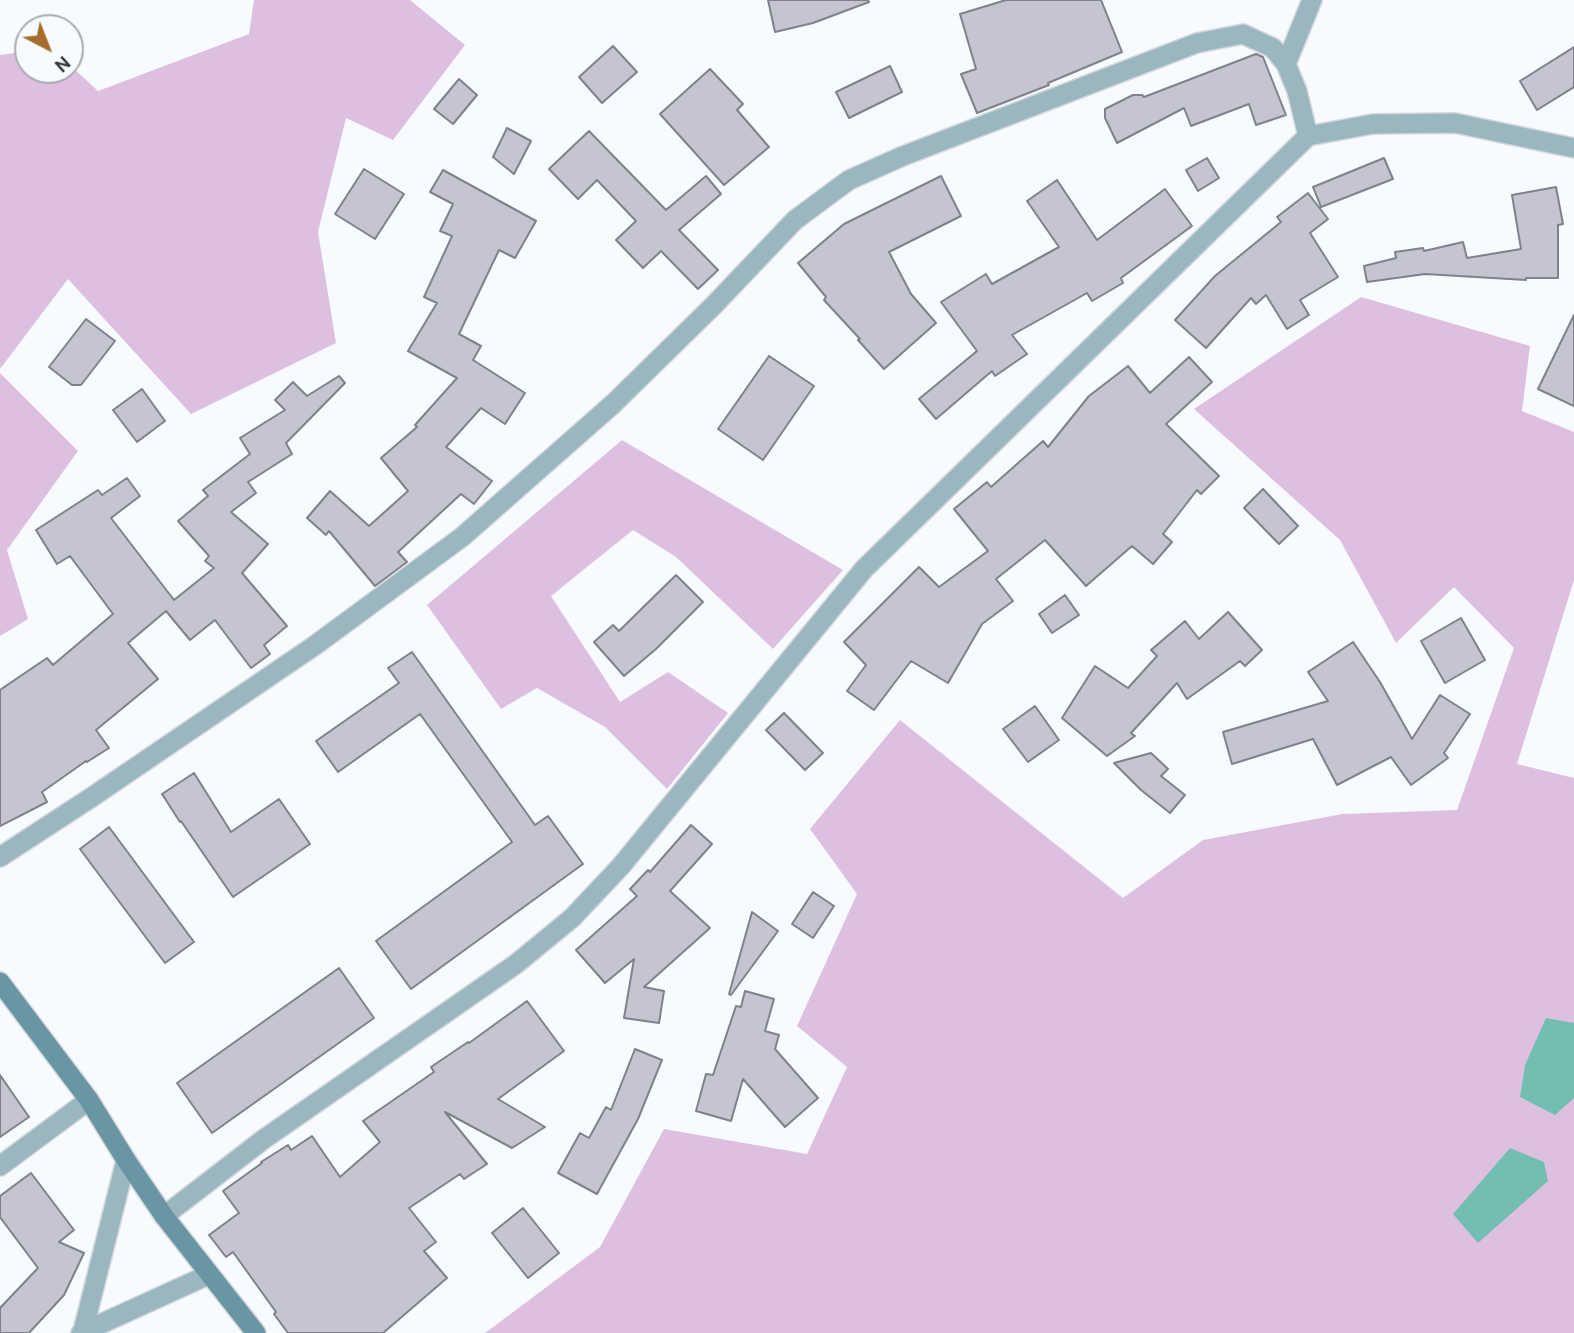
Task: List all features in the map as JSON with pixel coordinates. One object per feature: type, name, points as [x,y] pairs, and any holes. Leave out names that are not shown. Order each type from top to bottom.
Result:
[{"type":"main road","points":[[0,982],[89,1100],[125,1160],[164,1216],[256,1333]]},
{"type":"street","points":[[1286,64],[1312,0]]},
{"type":"street","points":[[0,858],[314,646],[462,537],[613,404],[714,305],[795,220],[849,180],[903,156],[1197,43],[1243,34],[1273,48],[1286,64],[1297,90],[1308,136]]},
{"type":"street","points":[[164,1216],[264,1139],[516,964],[572,918],[621,866],[864,569],[1308,136],[1373,124],[1455,123],[1574,148]]},
{"type":"street","points":[[0,1167],[89,1100]]},
{"type":"street","points":[[82,1332],[125,1160]]},
{"type":"street","points":[[82,1332],[208,1275]]},
{"type":"shaded area","points":[[254,0],[410,0],[465,45],[393,140],[346,118],[318,232],[336,343],[191,414],[68,279],[0,369],[0,55],[14,53],[14,84],[84,84],[84,78],[98,91],[249,34]]},
{"type":"shaded area","points":[[1361,297],[1530,346],[1522,411],[1574,432],[1574,580],[1517,764],[1574,778],[1574,1333],[485,1333],[600,1247],[664,1129],[807,1154],[847,1067],[797,1026],[857,894],[810,829],[900,720],[1123,898],[1203,840],[1342,814],[1457,810],[1514,648],[1454,587],[1396,643],[1340,540],[1194,409]]},
{"type":"shaded area","points":[[0,373],[78,451],[7,550],[28,619],[0,636]]},
{"type":"shaded area","points":[[622,440],[843,570],[773,649],[676,557],[633,530],[551,596],[620,702],[668,672],[728,713],[667,789],[605,727],[537,688],[501,709],[427,605]]},
{"type":"shaded area","points":[[1546,1018],[1574,1023],[1574,1098],[1555,1115],[1520,1097],[1525,1065]]},
{"type":"shaded area","points":[[1510,1148],[1544,1162],[1548,1181],[1478,1243],[1453,1214]]},
{"type":"building","points":[[768,0],[869,2],[813,23],[775,32]]},
{"type":"building","points":[[1006,0],[1101,0],[1122,52],[1048,83],[1049,85],[977,113],[961,74],[976,69],[960,14]]},
{"type":"building","points":[[613,46],[637,72],[602,103],[579,77]]},
{"type":"building","points":[[1574,47],[1574,87],[1537,110],[1520,81]]},
{"type":"building","points":[[1256,54],[1263,57],[1286,115],[1256,125],[1249,104],[1191,126],[1184,108],[1117,143],[1105,118],[1105,109],[1133,95],[1144,97]]},
{"type":"building","points":[[890,66],[902,92],[849,118],[836,92]]},
{"type":"building","points":[[710,69],[743,104],[737,110],[769,147],[724,185],[660,114]]},
{"type":"building","points":[[459,79],[477,95],[453,124],[434,109]]},
{"type":"building","points":[[507,128],[531,141],[514,174],[493,157]]},
{"type":"building","points":[[589,131],[666,210],[706,176],[721,194],[679,230],[718,270],[698,289],[661,251],[643,268],[616,240],[636,221],[597,180],[578,199],[549,169]]},
{"type":"building","points":[[1207,158],[1219,178],[1198,191],[1186,170]]},
{"type":"building","points":[[1384,158],[1393,179],[1321,207],[1313,187]]},
{"type":"building","points":[[364,169],[404,194],[375,239],[335,214]]},
{"type":"building","points":[[443,170],[536,221],[515,258],[499,250],[459,334],[481,346],[473,360],[525,393],[505,424],[481,408],[446,447],[492,481],[474,504],[461,494],[398,552],[407,562],[375,586],[329,531],[326,535],[307,518],[330,491],[369,526],[408,491],[381,458],[417,427],[415,425],[457,378],[408,351],[437,303],[424,297],[452,236],[440,231],[453,204],[430,192]]},
{"type":"building","points":[[941,176],[961,216],[889,252],[911,294],[936,323],[884,369],[824,300],[826,297],[798,263],[844,224]]},
{"type":"building","points":[[1057,180],[1097,240],[1165,189],[1192,226],[1121,278],[1123,283],[1092,301],[1087,293],[1012,335],[1027,354],[995,376],[992,371],[936,419],[919,399],[977,351],[941,302],[986,274],[992,284],[1059,247],[1027,201]]},
{"type":"building","points":[[1556,187],[1563,224],[1558,225],[1558,278],[1526,280],[1425,274],[1367,282],[1364,266],[1396,258],[1395,252],[1423,248],[1424,251],[1463,242],[1467,258],[1521,249],[1512,195]]},
{"type":"building","points":[[1308,193],[1328,219],[1310,233],[1338,277],[1300,300],[1309,315],[1287,329],[1266,295],[1256,304],[1251,298],[1206,348],[1175,320],[1215,276],[1281,222],[1277,217]]},
{"type":"building","points":[[1574,315],[1574,406],[1538,389]]},
{"type":"building","points":[[86,319],[115,341],[81,385],[72,385],[49,367]]},
{"type":"building","points":[[769,356],[814,386],[763,460],[718,429]]},
{"type":"building","points":[[1189,357],[1212,382],[1166,424],[1219,476],[1201,494],[1197,490],[1163,534],[1172,542],[1153,564],[1132,546],[1086,586],[1045,540],[996,579],[1013,601],[982,624],[948,683],[911,661],[874,710],[847,691],[866,665],[844,642],[919,567],[939,587],[988,551],[954,509],[987,482],[991,487],[1043,441],[1048,447],[1089,396],[1128,366],[1150,393]]},
{"type":"building","points":[[339,376],[345,383],[286,443],[292,454],[248,482],[256,493],[231,512],[268,544],[242,573],[287,626],[264,645],[270,654],[251,668],[215,620],[190,640],[166,611],[128,643],[158,679],[96,730],[109,748],[42,792],[47,802],[0,826],[0,690],[47,658],[53,665],[113,614],[70,556],[57,564],[36,530],[98,490],[102,495],[127,478],[140,496],[111,518],[174,600],[214,568],[205,561],[209,556],[178,521],[208,496],[203,490],[250,454],[240,438],[285,410],[275,400],[293,382],[307,396]]},
{"type":"building","points":[[142,389],[165,421],[137,442],[113,410]]},
{"type":"building","points":[[1263,489],[1298,526],[1279,544],[1244,508]]},
{"type":"building","points":[[676,575],[703,602],[656,649],[624,676],[594,642],[613,625],[619,631]]},
{"type":"building","points":[[1065,595],[1079,615],[1052,633],[1039,614]]},
{"type":"building","points":[[1228,612],[1262,650],[1245,666],[1240,661],[1187,699],[1177,683],[1131,733],[1135,736],[1107,756],[1062,718],[1095,666],[1128,688],[1157,656],[1151,650],[1185,621],[1199,639]]},
{"type":"building","points":[[1461,618],[1485,660],[1445,683],[1421,641]]},
{"type":"building","points":[[1353,642],[1380,682],[1412,739],[1440,695],[1470,714],[1444,753],[1448,758],[1411,785],[1391,757],[1337,785],[1313,739],[1232,764],[1223,732],[1328,701],[1308,672]]},
{"type":"building","points":[[412,652],[535,825],[548,816],[583,864],[411,989],[376,941],[512,842],[420,714],[338,772],[316,741],[399,683],[388,668]]},
{"type":"building","points":[[1035,706],[1059,740],[1028,762],[1003,729]]},
{"type":"building","points":[[784,713],[823,753],[805,770],[766,730]]},
{"type":"building","points":[[1151,753],[1168,769],[1161,776],[1185,795],[1170,813],[1141,790],[1114,763]]},
{"type":"building","points":[[194,773],[231,832],[279,799],[310,844],[233,897],[162,794]]},
{"type":"building","points":[[691,825],[712,844],[670,891],[710,928],[644,987],[664,991],[659,1023],[624,1018],[634,959],[605,983],[576,950],[637,896],[630,889],[648,870],[650,872]]},
{"type":"building","points":[[109,827],[194,942],[165,963],[80,849]]},
{"type":"building","points":[[813,892],[834,906],[813,938],[792,924]]},
{"type":"building","points":[[752,912],[778,931],[731,995],[729,994]]},
{"type":"building","points":[[339,968],[374,1018],[212,1133],[177,1083]]},
{"type":"building","points":[[745,991],[774,999],[765,1031],[779,1035],[775,1049],[818,1098],[785,1127],[743,1079],[731,1121],[696,1111],[706,1074],[713,1075],[736,1006],[741,1007]]},
{"type":"building","points":[[527,1001],[564,1051],[498,1099],[545,1127],[512,1148],[445,1112],[487,1164],[464,1179],[460,1174],[409,1208],[436,1242],[424,1251],[447,1278],[383,1333],[288,1333],[233,1252],[226,1257],[209,1235],[239,1213],[223,1191],[288,1145],[291,1150],[312,1136],[340,1177],[380,1142],[363,1121],[434,1072],[431,1067]]},
{"type":"building","points":[[635,1049],[662,1060],[638,1119],[597,1194],[558,1173],[580,1133],[589,1138],[606,1107],[611,1110]]},
{"type":"building","points":[[0,1075],[29,1117],[0,1137]]},
{"type":"building","points":[[31,1173],[74,1230],[59,1242],[84,1253],[64,1295],[29,1333],[0,1333],[0,1308],[38,1268],[0,1217],[0,1196]]},
{"type":"building","points":[[523,1208],[559,1253],[528,1278],[492,1233]]}]
